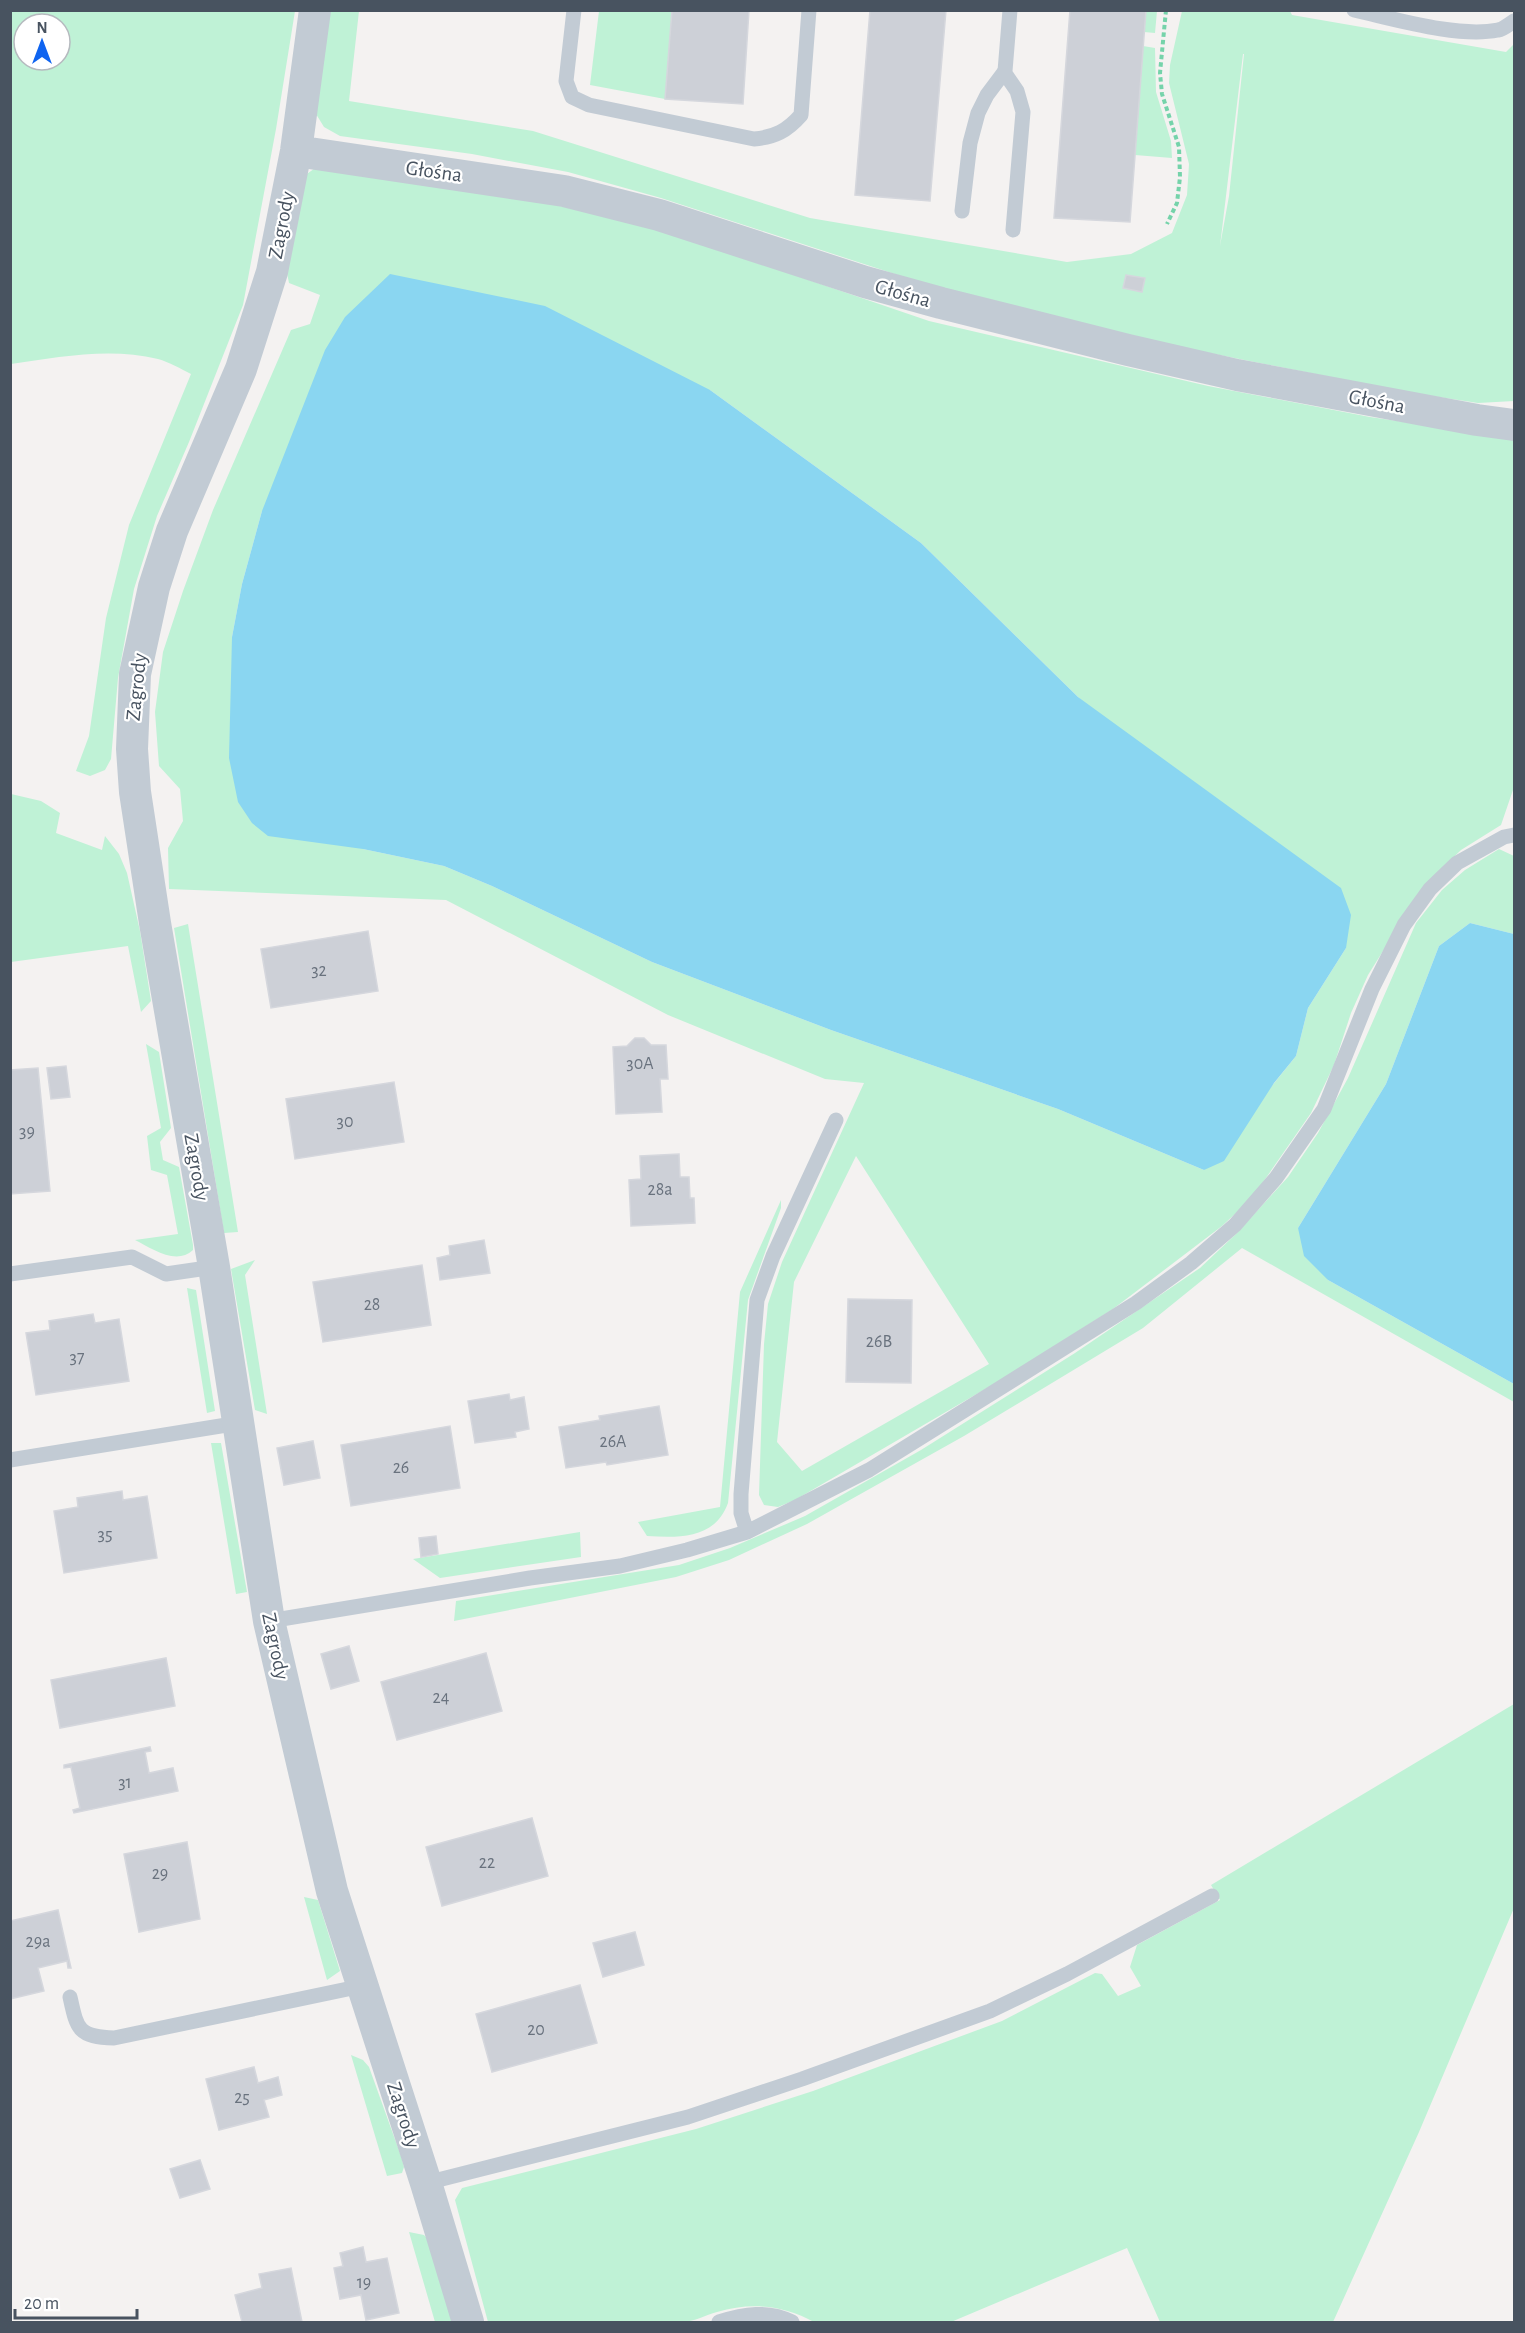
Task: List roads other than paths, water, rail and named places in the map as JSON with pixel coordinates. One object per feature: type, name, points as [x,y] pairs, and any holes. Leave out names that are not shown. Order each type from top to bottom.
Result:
[{"type":"street","name":"Zagrody","points":[[315,10],[296,152],[269,282],[242,369],[172,531],[154,587],[135,674],[132,748],[135,792],[158,945],[214,1267],[269,1621],[332,1891],[468,2322]]},
{"type":"street","name":"Głośna","points":[[296,152],[564,191],[659,215],[919,297],[1128,351],[1237,375],[1477,420],[1515,425]]},
{"type":"lane","points":[[574,10],[566,81],[572,97],[589,105],[754,139],[772,137],[790,128],[801,115],[809,10]]},
{"type":"lane","points":[[962,211],[970,143],[978,113],[987,95],[1004,72],[1010,10]]},
{"type":"lane","points":[[1354,10],[1447,29],[1478,32],[1501,29],[1515,21]]},
{"type":"lane","points":[[1004,72],[1017,92],[1023,112],[1014,230]]},
{"type":"lane","points":[[269,1621],[530,1578],[620,1566],[687,1550],[747,1532],[869,1470],[1137,1303],[1191,1263],[1236,1225],[1276,1178],[1324,1109],[1372,989],[1404,925],[1430,889],[1457,863],[1504,837],[1515,835]]},
{"type":"lane","points":[[747,1532],[741,1514],[741,1494],[758,1300],[773,1256],[836,1120]]},
{"type":"lane","points":[[10,1274],[132,1257],[166,1274],[214,1267]]},
{"type":"lane","points":[[10,1460],[239,1423]]},
{"type":"lane","points":[[426,2183],[688,2117],[802,2079],[990,2011],[1067,1974],[1212,1896]]},
{"type":"lane","points":[[70,1996],[76,2024],[82,2032],[96,2038],[114,2038],[362,1986]]},
{"type":"lane","points":[[719,2322],[757,2314],[782,2317],[792,2322]]},
{"type":"water","points":[[390,274],[545,306],[710,390],[921,543],[1078,697],[1341,888],[1351,915],[1346,948],[1308,1008],[1296,1056],[1274,1083],[1224,1161],[1204,1170],[1058,1109],[831,1030],[652,962],[492,886],[444,866],[363,849],[268,836],[252,823],[238,802],[229,758],[232,637],[242,584],[262,511],[325,350],[345,317]]},
{"type":"water","points":[[1470,923],[1514,934],[1514,1384],[1328,1280],[1304,1256],[1298,1228],[1386,1084],[1439,946]]}]
